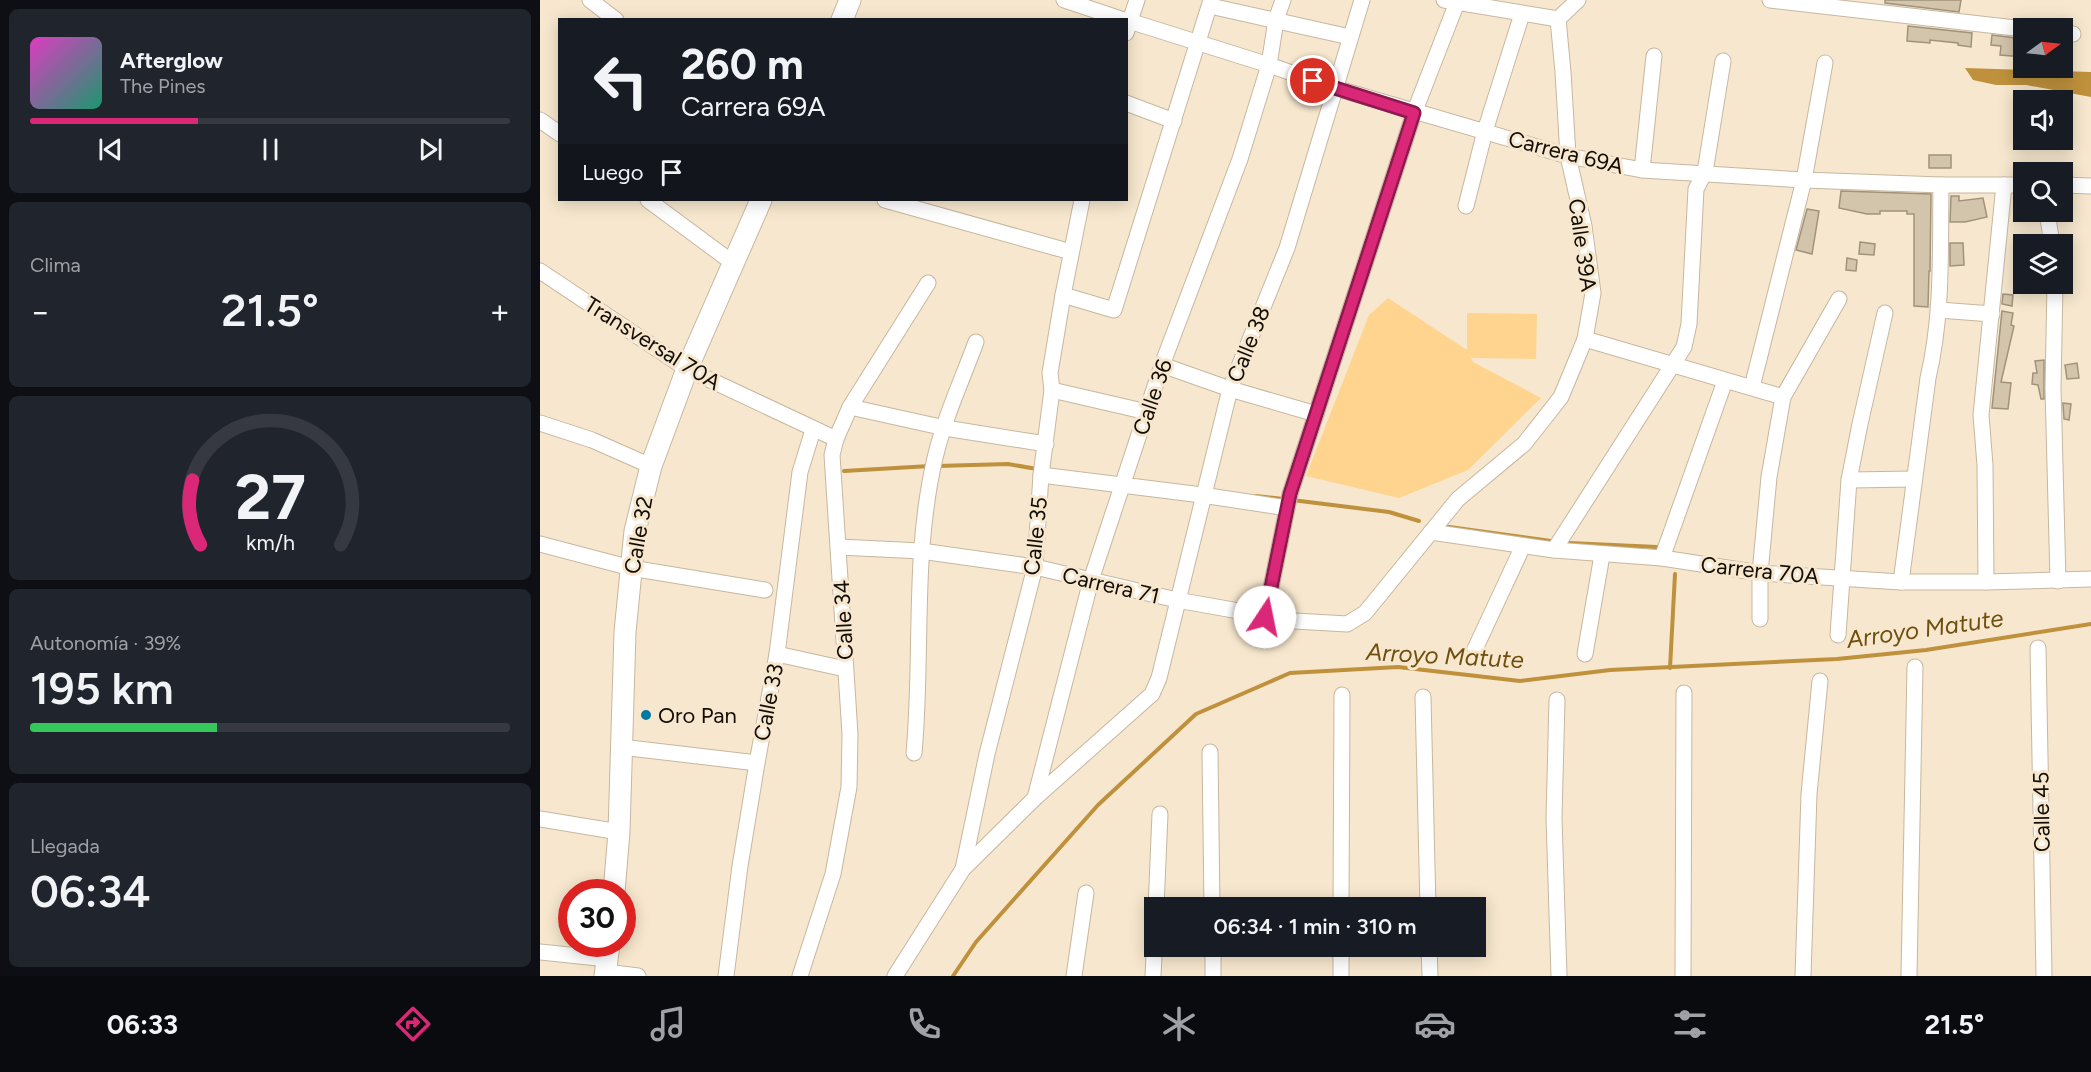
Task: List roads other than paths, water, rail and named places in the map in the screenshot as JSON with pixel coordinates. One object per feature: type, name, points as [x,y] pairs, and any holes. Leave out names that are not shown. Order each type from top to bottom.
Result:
[{"type":"street","points":[[590,0],[613,18]]},
{"type":"street","points":[[843,18],[850,0]]},
{"type":"street","name":"Carrera 69A","points":[[1064,0],[1111,18]]},
{"type":"street","points":[[1128,22],[1137,0]]},
{"type":"street","name":"Calle 36","points":[[1035,798],[1091,580],[1162,365],[1240,159],[1269,65],[1276,20],[1283,0]]},
{"type":"street","name":"Calle 38","points":[[1035,798],[1152,694],[1159,678],[1230,389],[1287,248],[1362,0]]},
{"type":"street","points":[[1265,617],[1288,503],[1414,113],[1453,1],[1558,19],[1578,0]]},
{"type":"street","points":[[1770,0],[2013,28]]},
{"type":"street","points":[[1063,295],[1114,310],[1211,3],[1350,37]]},
{"type":"street","points":[[1466,206],[1485,131],[1522,14]]},
{"type":"street","name":"Calle 39A","points":[[1347,624],[1365,613],[1458,499],[1524,444],[1561,397],[1585,339],[1593,293],[1584,226],[1568,156],[1558,19]]},
{"type":"street","name":"Carrera 69A","points":[[1128,24],[1199,43],[1414,113],[1568,156],[1642,170],[1705,172],[1804,180],[2013,185]]},
{"type":"street","points":[[1642,170],[1654,56]]},
{"type":"street","points":[[1554,550],[1684,347],[1689,324],[1696,189],[1705,172],[1723,61]]},
{"type":"street","points":[[1752,387],[1804,180],[1825,63]]},
{"type":"street","points":[[1128,104],[1174,121]]},
{"type":"street","points":[[540,120],[558,133]]},
{"type":"street","points":[[1901,582],[1928,378],[1936,345],[1939,310],[1941,185]]},
{"type":"street","points":[[1986,582],[1985,465],[1981,415],[2004,185]]},
{"type":"street","points":[[2073,186],[2091,186]]},
{"type":"street","points":[[649,201],[733,263]]},
{"type":"street","name":"Calle 32","points":[[615,879],[619,832],[625,632],[635,531],[651,466],[687,369],[762,201]]},
{"type":"street","points":[[889,201],[1071,252]]},
{"type":"street","name":"Calle 35","points":[[963,869],[987,754],[1035,567],[1042,470],[1052,390],[1050,372],[1082,201]]},
{"type":"street","name":"Transversal 70A","points":[[540,271],[687,369],[836,439]]},
{"type":"street","name":"Calle 34","points":[[800,976],[833,874],[849,787],[850,734],[832,455],[836,439],[850,407],[928,283]]},
{"type":"street","points":[[2055,294],[2053,388],[2058,580]]},
{"type":"street","points":[[1760,618],[1760,573],[1769,477],[1784,397],[1839,299]]},
{"type":"street","points":[[1939,310],[1992,314]]},
{"type":"street","points":[[1838,634],[1849,480],[1885,313]]},
{"type":"street","points":[[1585,339],[1784,397]]},
{"type":"street","points":[[914,753],[918,711],[921,551],[934,463],[976,342]]},
{"type":"street","points":[[1162,365],[1230,389],[1316,414]]},
{"type":"street","points":[[1662,558],[1725,381]]},
{"type":"street","points":[[1052,390],[1146,412]]},
{"type":"street","points":[[850,407],[945,428],[1046,444]]},
{"type":"street","points":[[540,423],[592,440],[651,466]]},
{"type":"street","name":"Calle 33","points":[[726,976],[740,866],[777,654],[800,472],[813,430]]},
{"type":"street","points":[[1042,470],[1288,503]]},
{"type":"street","points":[[1849,480],[1914,479]]},
{"type":"street","name":"Carrera 70A","points":[[1431,532],[1554,550],[1662,558],[1760,573],[1901,582],[2091,579]]},
{"type":"street","points":[[540,544],[631,568],[765,590]]},
{"type":"street","points":[[1475,649],[1523,546]]},
{"type":"street","name":"Carrera 71","points":[[839,547],[921,551],[1035,567],[1178,600],[1265,617],[1347,624]]},
{"type":"street","points":[[1585,654],[1602,555]]},
{"type":"street","name":"Calle 45","points":[[2038,648],[2044,976]]},
{"type":"street","points":[[777,654],[845,669]]},
{"type":"street","points":[[1909,976],[1915,667]]},
{"type":"street","points":[[1803,976],[1809,794],[1820,681]]},
{"type":"street","points":[[1683,976],[1684,693]]},
{"type":"street","points":[[1341,897],[1342,695]]},
{"type":"street","points":[[1423,698],[1428,897]]},
{"type":"street","points":[[1557,700],[1554,818],[1559,976]]},
{"type":"street","points":[[621,747],[757,763]]},
{"type":"street","points":[[1210,752],[1212,897]]},
{"type":"street","points":[[895,976],[963,869],[1035,798]]},
{"type":"street","points":[[1156,897],[1160,814]]},
{"type":"street","points":[[540,819],[619,832]]},
{"type":"street","points":[[1074,976],[1086,893]]},
{"type":"street","points":[[540,952],[607,963],[638,976]]},
{"type":"street","points":[[1153,976],[1154,957]]},
{"type":"street","points":[[1213,957],[1213,976]]},
{"type":"street","points":[[1341,957],[1341,976]]},
{"type":"street","points":[[1430,957],[1430,976]]},
{"type":"waterway","points":[[937,466],[1008,464],[1037,469]]},
{"type":"waterway","points":[[844,471],[930,466]]},
{"type":"waterway","points":[[1256,496],[1284,499]]},
{"type":"waterway","points":[[1292,500],[1389,512],[1419,521]]},
{"type":"waterway","points":[[1442,526],[1551,541]]},
{"type":"waterway","points":[[1569,543],[1657,547]]},
{"type":"waterway","points":[[1670,668],[1675,574]]},
{"type":"waterway","name":"Arroyo Matute","points":[[953,976],[976,942],[1098,805],[1196,714],[1290,673],[1398,667],[1520,681],[1610,670],[1837,659],[1926,650],[2091,624]]},
{"type":"place","name":"Oro Pan","points":[[646,715]]}]
